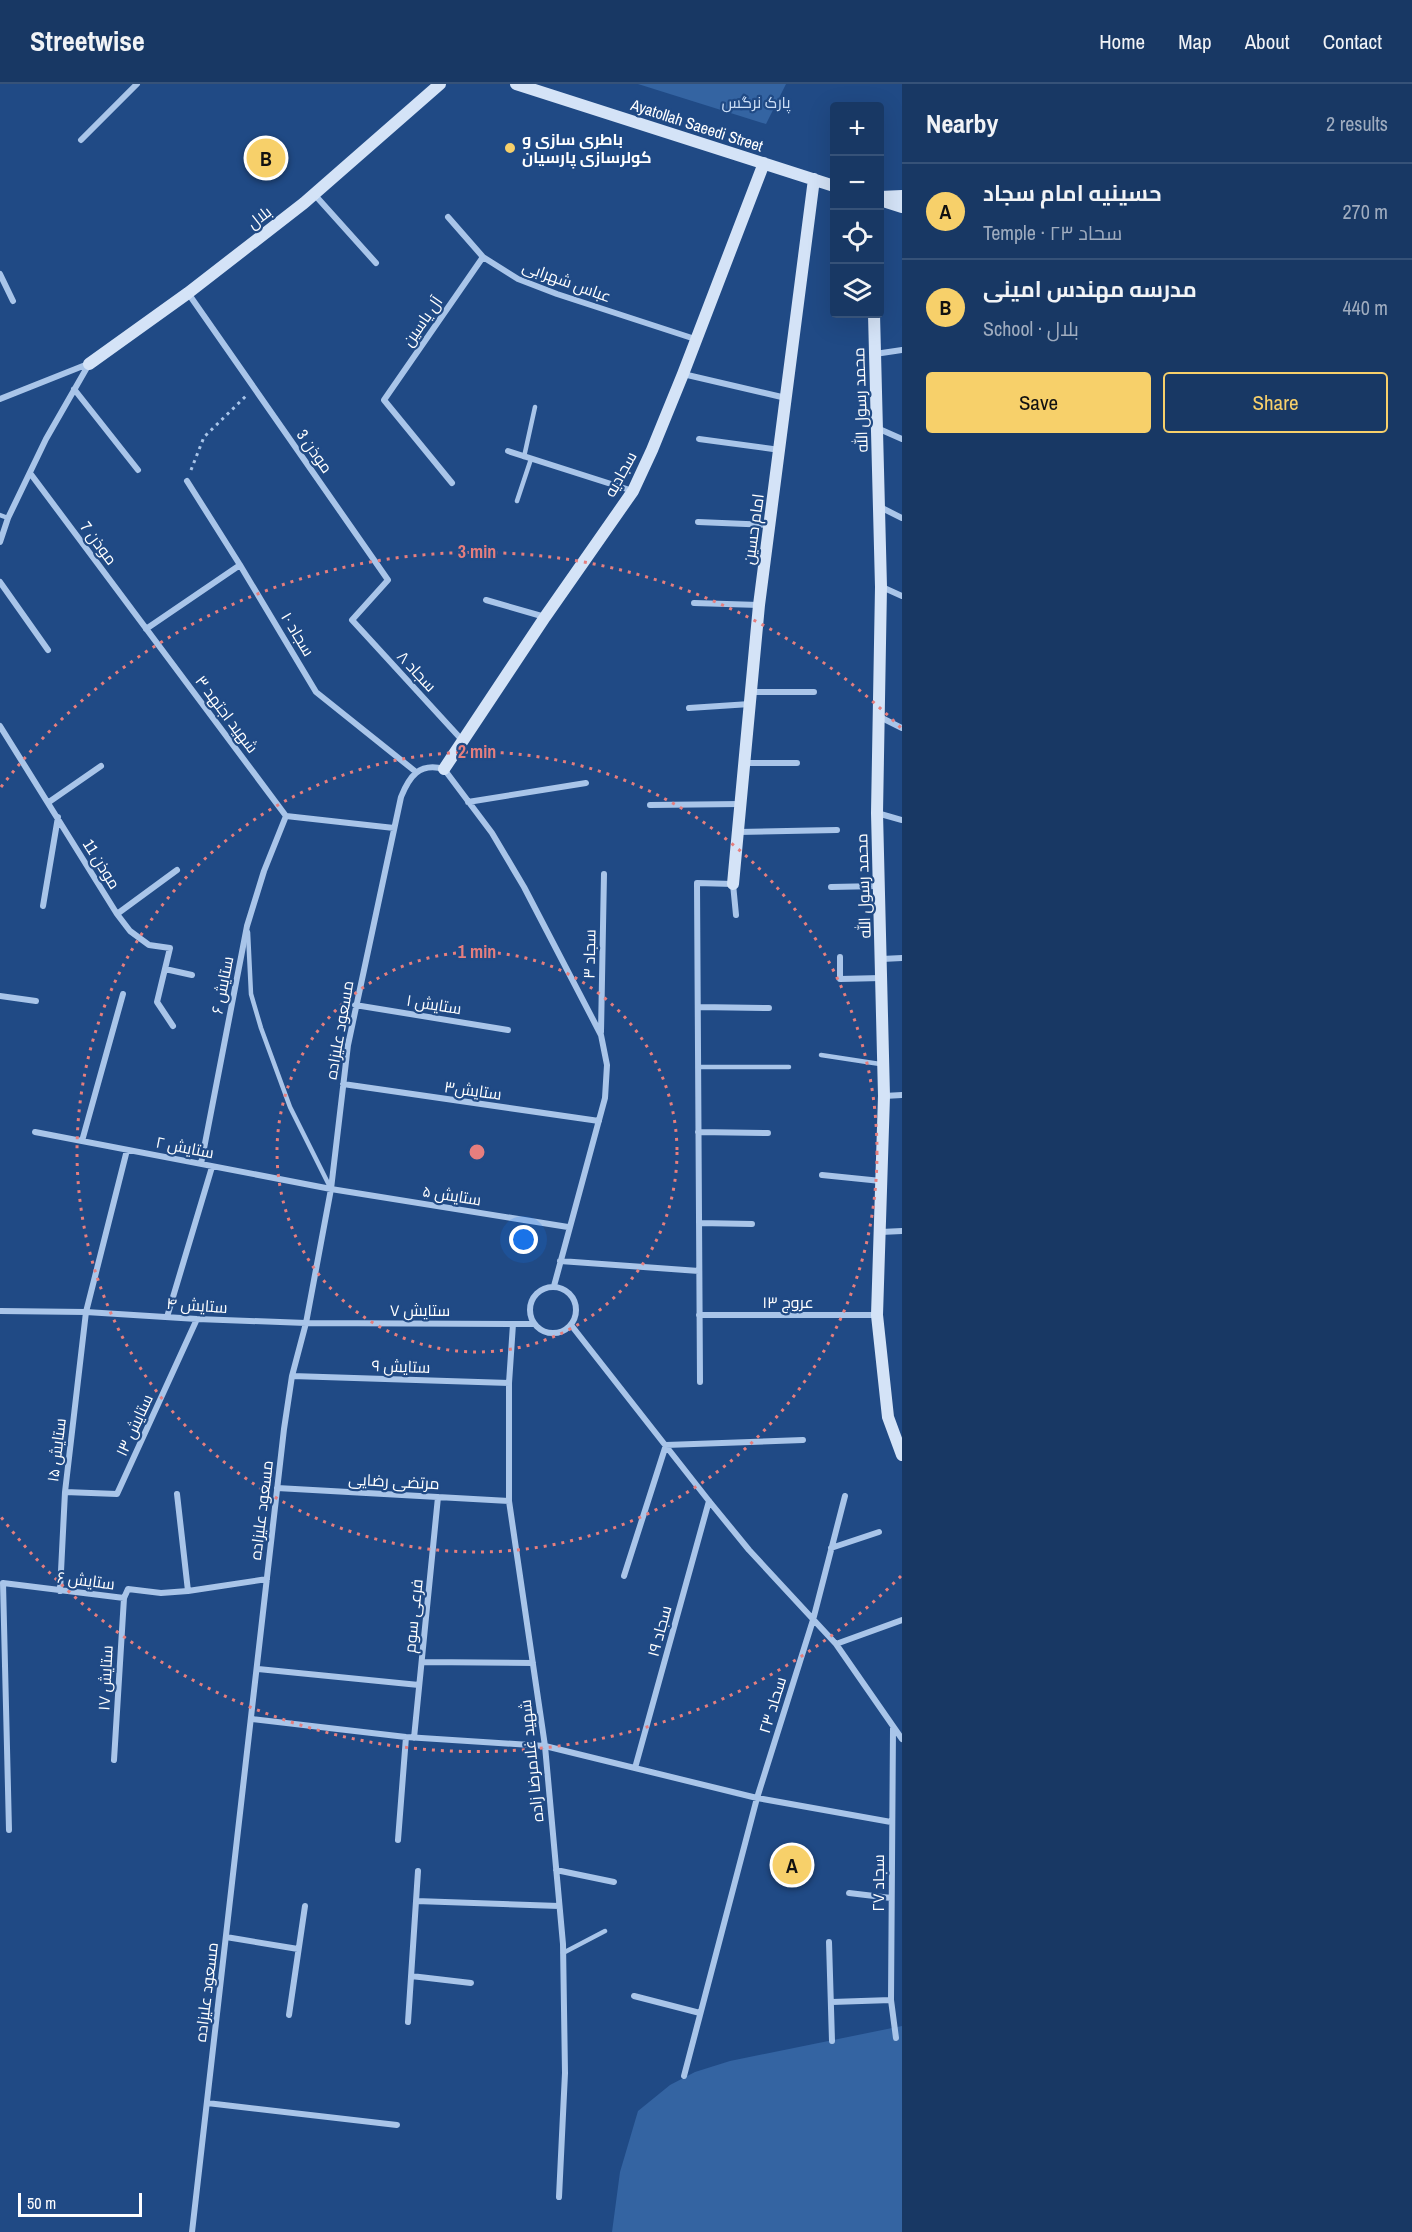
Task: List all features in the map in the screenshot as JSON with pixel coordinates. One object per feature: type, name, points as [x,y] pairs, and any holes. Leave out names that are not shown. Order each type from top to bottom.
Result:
[{"type":"street","points":[[81,140],[137,84]]},
{"type":"street","name":"بلال","points":[[89,364],[188,293],[314,194],[440,84]]},
{"type":"street","name":"Ayatollah Saeedi Street","points":[[516,84],[830,185]]},
{"type":"street","name":"سجادیه","points":[[444,769],[545,617],[633,491],[683,374],[764,163]]},
{"type":"street","name":"امام حسین","points":[[733,884],[759,606],[814,179]]},
{"type":"street","points":[[314,194],[376,263]]},
{"type":"street","points":[[884,198],[902,196]]},
{"type":"street","points":[[884,200],[902,207]]},
{"type":"street","name":"عباس شهرابی","points":[[448,217],[483,257],[518,279],[556,294],[695,339]]},
{"type":"street","name":"آل یاسین","points":[[452,483],[384,400],[483,257]]},
{"type":"street","points":[[1,277],[13,301]]},
{"type":"street","name":"موذن 3","points":[[188,293],[388,580],[352,620]]},
{"type":"street","name":"محمد رسول الله","points":[[874,318],[881,587],[877,813],[884,1064],[883,1181],[877,1315],[888,1417],[902,1455]]},
{"type":"street","points":[[875,354],[902,350]]},
{"type":"street","points":[[0,542],[8,518],[30,473],[89,364]]},
{"type":"street","points":[[0,399],[89,364]]},
{"type":"street","points":[[683,374],[787,398]]},
{"type":"street","points":[[74,389],[138,470]]},
{"type":"street","points":[[876,428],[902,439]]},
{"type":"street","points":[[699,439],[780,450]]},
{"type":"street","points":[[508,452],[633,491]]},
{"type":"street","name":"موذن 7","points":[[30,473],[146,629]]},
{"type":"street","name":"سجاد ۱۰","points":[[187,482],[316,692],[416,772]]},
{"type":"street","points":[[880,507],[902,518]]},
{"type":"street","points":[[698,522],[770,525]]},
{"type":"street","points":[[146,629],[240,565]]},
{"type":"street","points":[[0,582],[48,650]]},
{"type":"street","points":[[881,587],[902,596]]},
{"type":"street","points":[[486,600],[545,617]]},
{"type":"street","points":[[694,603],[759,606]]},
{"type":"street","name":"سجاد ۸","points":[[352,620],[462,740]]},
{"type":"street","name":"شهید اجتهد ۳","points":[[146,629],[286,816]]},
{"type":"street","points":[[689,708],[751,698],[814,692]]},
{"type":"street","points":[[878,716],[902,728]]},
{"type":"street","name":"موذن 11","points":[[0,726],[117,914],[130,931],[149,945],[170,948],[157,1002],[173,1026]]},
{"type":"street","points":[[745,763],[797,763]]},
{"type":"street","points":[[49,802],[101,765]]},
{"type":"street","points":[[416,772],[433,766],[444,769],[492,833],[524,887],[601,1035],[607,1065],[605,1098],[568,1227],[554,1286]]},
{"type":"street","name":"مسعود علیزاده","points":[[192,2232],[292,1376],[306,1323],[331,1189],[355,1005],[401,797],[406,783],[416,772]]},
{"type":"street","points":[[468,802],[586,783]]},
{"type":"street","points":[[650,805],[741,804]]},
{"type":"street","points":[[877,813],[902,820]]},
{"type":"street","points":[[286,816],[394,828]]},
{"type":"street","name":"ستایش ۶","points":[[201,1164],[247,926],[261,880],[286,816]]},
{"type":"street","points":[[43,906],[58,817]]},
{"type":"street","points":[[738,832],[837,830]]},
{"type":"street","points":[[117,914],[177,870]]},
{"type":"street","name":"سجاد ۳","points":[[601,1035],[604,874]]},
{"type":"street","points":[[700,1382],[697,883],[733,884],[736,915]]},
{"type":"street","points":[[831,887],[879,886]]},
{"type":"street","points":[[840,957],[840,979],[882,978]]},
{"type":"street","points":[[882,959],[902,958]]},
{"type":"street","points":[[165,969],[192,975]]},
{"type":"street","points":[[82,1141],[123,994]]},
{"type":"street","points":[[0,996],[36,1001]]},
{"type":"street","name":"ستایش ۱","points":[[355,1005],[508,1030]]},
{"type":"street","points":[[698,1007],[769,1008]]},
{"type":"street","name":"ستایش۳","points":[[343,1084],[599,1121]]},
{"type":"street","points":[[884,1096],[902,1095]]},
{"type":"street","name":"ستایش ۲","points":[[35,1132],[331,1189]]},
{"type":"street","points":[[698,1132],[768,1133]]},
{"type":"street","points":[[86,1312],[127,1150]]},
{"type":"street","points":[[167,1317],[212,1167]]},
{"type":"street","points":[[822,1175],[883,1181]]},
{"type":"street","name":"ستایش ۵","points":[[331,1189],[568,1227]]},
{"type":"street","points":[[699,1223],[752,1224]]},
{"type":"street","points":[[881,1232],[902,1231]]},
{"type":"street","points":[[560,1261],[699,1271]]},
{"type":"street","points":[[554,1286],[564,1289],[572,1296],[576,1305],[576,1316],[571,1325],[562,1332],[552,1334],[542,1331],[534,1324],[529,1314],[530,1303],[535,1294],[543,1288],[554,1286]]},
{"type":"street","name":"ستایش ۴","points":[[0,1311],[86,1312],[306,1323]]},
{"type":"street","name":"ستایش ۱۵","points":[[60,1591],[65,1492],[86,1312]]},
{"type":"street","name":"عروج ۱۳","points":[[699,1315],[877,1315]]},
{"type":"street","name":"ستایش ۱۳","points":[[65,1492],[117,1494],[197,1319]]},
{"type":"street","name":"ستایش ۷","points":[[306,1323],[534,1324]]},
{"type":"street","name":"شهید غلامرضا زاده","points":[[513,1324],[508,1383],[509,1501],[544,1746],[563,1953],[565,2073],[559,2197]]},
{"type":"street","points":[[571,1325],[749,1550],[836,1644],[902,1739]]},
{"type":"street","name":"ستایش ۹","points":[[292,1376],[508,1383]]},
{"type":"street","points":[[666,1446],[803,1440]]},
{"type":"street","points":[[624,1575],[666,1446]]},
{"type":"street","name":"مرتضی رضایی","points":[[278,1488],[509,1501]]},
{"type":"street","points":[[177,1494],[188,1591]]},
{"type":"street","name":"سحاد ۲۳","points":[[684,2076],[757,1798],[813,1620],[845,1496]]},
{"type":"street","name":"فرعی سوم","points":[[414,1738],[438,1497]]},
{"type":"street","name":"سجاد ۱۹","points":[[635,1768],[709,1501]]},
{"type":"street","points":[[831,1548],[879,1532]]},
{"type":"street","name":"ستایش ۶","points":[[9,1830],[3,1583],[124,1598],[128,1589],[161,1593],[267,1579]]},
{"type":"street","name":"ستایش ۱۷","points":[[114,1760],[124,1598]]},
{"type":"street","points":[[836,1644],[902,1620]]},
{"type":"street","points":[[422,1662],[533,1663]]},
{"type":"street","points":[[258,1669],[419,1685]]},
{"type":"street","points":[[252,1719],[414,1738],[544,1746],[757,1798],[891,1822]]},
{"type":"street","name":"سجاد ۲۷","points":[[893,1728],[891,2000],[896,2038]]},
{"type":"street","points":[[398,1840],[406,1737]]},
{"type":"street","points":[[556,1870],[614,1882]]},
{"type":"street","points":[[408,2022],[418,1871]]},
{"type":"street","points":[[849,1893],[891,1898]]},
{"type":"street","points":[[416,1901],[559,1906]]},
{"type":"street","points":[[289,2015],[304,1906]]},
{"type":"street","points":[[226,1937],[298,1949]]},
{"type":"street","points":[[829,1942],[832,2042]]},
{"type":"street","points":[[411,1976],[471,1983]]},
{"type":"street","points":[[634,1996],[700,2013]]},
{"type":"street","points":[[832,2002],[891,2000]]},
{"type":"street","points":[[207,2103],[397,2125]]},
{"type":"lane","points":[[517,501],[528,458],[536,407]]},
{"type":"lane","points":[[0,515],[8,518]]},
{"type":"lane","points":[[247,926],[251,994],[261,1028],[290,1107],[331,1189]]},
{"type":"lane","points":[[821,1055],[884,1064]]},
{"type":"lane","points":[[698,1067],[789,1067]]},
{"type":"lane","points":[[563,1953],[605,1931]]},
{"type":"path","points":[[187,482],[204,437],[254,387]]},
{"type":"green space","name":"پارک نرگس","points":[[638,84],[786,84],[766,124]]},
{"type":"green space","points":[[902,2026],[902,2232],[612,2232],[620,2172],[638,2111],[670,2085],[695,2072],[730,2061]]},
{"type":"place","name":"باطری سازی و کولرسازی پارسیان","points":[[510,148]]},
{"type":"place","name":"مدرسه مهندس امینی","points":[[266,158]]},
{"type":"place","name":"حسینیه امام سجاد","points":[[792,1865]]}]
